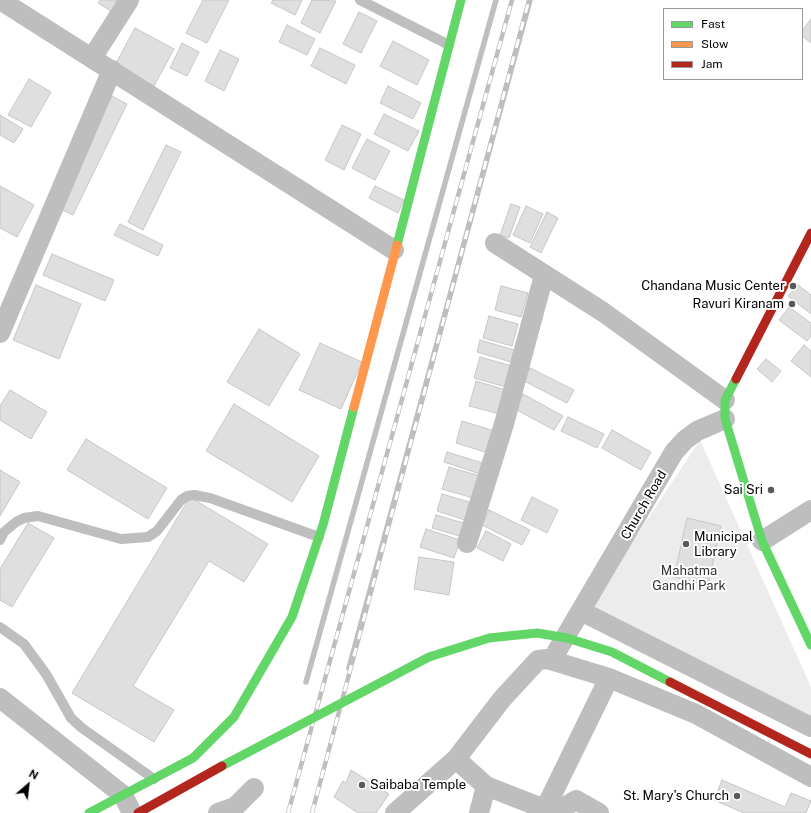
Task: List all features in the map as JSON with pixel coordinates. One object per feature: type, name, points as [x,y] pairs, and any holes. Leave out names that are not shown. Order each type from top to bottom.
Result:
[{"type":"street","points":[[0,0],[394,250]]},
{"type":"street","points":[[92,58],[129,0]]},
{"type":"street","points":[[89,813],[193,758],[234,717],[267,664],[292,617],[319,537],[461,0]]},
{"type":"street","points":[[0,332],[112,70]]},
{"type":"street","points":[[725,410],[806,255],[811,233]]},
{"type":"street","points":[[496,243],[603,312],[725,410],[762,541],[811,645]]},
{"type":"street","points":[[467,543],[504,424],[544,275]]},
{"type":"street","name":"Church Road","points":[[551,662],[674,452],[685,440],[725,410]]},
{"type":"street","points":[[762,541],[811,510]]},
{"type":"street","points":[[582,611],[811,727]]},
{"type":"street","points":[[138,813],[241,755],[429,657],[489,638],[537,633],[567,638],[612,652],[811,754]]},
{"type":"street","points":[[395,813],[456,759],[502,699],[538,660],[547,659],[551,662],[609,678],[696,714],[811,777]]},
{"type":"street","points":[[548,811],[609,678]]},
{"type":"street","points":[[0,698],[123,795],[132,813]]},
{"type":"street","points":[[456,759],[486,786],[548,811],[561,809],[576,800],[598,813]]},
{"type":"street","points":[[479,813],[486,786]]},
{"type":"street","points":[[229,811],[254,788]]},
{"type":"lane","points":[[360,0],[449,45]]},
{"type":"lane","points":[[0,540],[4,532],[16,522],[24,518],[38,516],[120,539],[148,537],[157,531],[181,500],[187,496],[194,495],[210,498],[319,537]]},
{"type":"lane","points":[[0,627],[24,644],[46,674],[71,718],[82,728],[154,779]]},
{"type":"green space","name":"Mahatma Gandhi Park","points":[[700,440],[811,687],[811,716],[591,604]]},
{"type":"building","points":[[100,0],[121,0],[114,13],[98,3]]},
{"type":"building","points":[[203,0],[229,0],[207,43],[186,33]]},
{"type":"building","points":[[273,0],[302,0],[295,15],[271,3]]},
{"type":"building","points":[[312,0],[336,1],[320,33],[301,23]]},
{"type":"building","points":[[359,12],[377,21],[361,53],[343,44]]},
{"type":"building","points":[[811,19],[811,43],[803,37],[803,30]]},
{"type":"building","points":[[287,25],[315,39],[307,55],[279,42]]},
{"type":"building","points":[[135,28],[174,49],[154,86],[115,65]]},
{"type":"building","points":[[393,41],[429,60],[417,85],[380,66]]},
{"type":"building","points":[[182,43],[199,52],[187,76],[170,68]]},
{"type":"building","points":[[320,48],[355,65],[346,84],[311,66]]},
{"type":"building","points":[[220,50],[239,59],[224,91],[205,81]]},
{"type":"building","points":[[29,79],[51,92],[31,127],[8,115]]},
{"type":"building","points":[[388,86],[421,103],[413,119],[380,103]]},
{"type":"building","points":[[112,96],[127,104],[73,215],[58,208]]},
{"type":"building","points":[[384,114],[419,131],[408,151],[374,134]]},
{"type":"building","points":[[0,115],[23,129],[14,143],[0,135]]},
{"type":"building","points":[[342,125],[361,134],[344,170],[325,160]]},
{"type":"building","points":[[367,139],[390,151],[375,180],[352,168]]},
{"type":"building","points":[[166,145],[181,152],[143,230],[128,222]]},
{"type":"building","points":[[0,186],[34,205],[17,237],[0,228]]},
{"type":"building","points":[[375,186],[404,200],[398,213],[369,198]]},
{"type":"building","points":[[511,204],[520,207],[509,238],[500,235]]},
{"type":"building","points":[[526,206],[543,214],[530,243],[513,235]]},
{"type":"building","points":[[547,212],[558,218],[541,253],[530,247]]},
{"type":"building","points":[[120,224],[163,245],[158,256],[114,235]]},
{"type":"building","points":[[52,254],[114,280],[105,301],[43,275]]},
{"type":"building","points":[[36,285],[81,304],[59,359],[13,340]]},
{"type":"building","points":[[798,285],[811,295],[811,314],[788,296]]},
{"type":"building","points":[[501,286],[528,293],[521,317],[495,310]]},
{"type":"building","points":[[789,307],[811,323],[811,336],[807,341],[779,320]]},
{"type":"building","points":[[489,316],[518,324],[512,346],[483,338]]},
{"type":"building","points":[[259,329],[300,354],[269,406],[227,382]]},
{"type":"building","points":[[480,340],[514,350],[511,362],[477,352]]},
{"type":"building","points":[[320,343],[362,362],[341,409],[299,390]]},
{"type":"building","points":[[804,345],[811,351],[811,377],[791,361]]},
{"type":"building","points":[[480,357],[512,366],[506,387],[474,378]]},
{"type":"building","points":[[766,359],[781,371],[772,382],[757,369]]},
{"type":"building","points":[[530,368],[574,390],[567,403],[524,381]]},
{"type":"building","points":[[476,381],[506,390],[500,414],[469,406]]},
{"type":"building","points":[[10,390],[47,412],[31,439],[0,420],[0,406]]},
{"type":"building","points":[[523,394],[563,416],[554,430],[515,409]]},
{"type":"building","points":[[234,404],[319,456],[292,502],[206,451]]},
{"type":"building","points":[[568,417],[604,434],[597,448],[561,431]]},
{"type":"building","points":[[462,421],[498,432],[491,454],[456,443]]},
{"type":"building","points":[[612,430],[651,452],[641,470],[602,448]]},
{"type":"building","points":[[86,439],[167,488],[148,519],[67,470]]},
{"type":"building","points":[[447,452],[486,464],[483,475],[444,462]]},
{"type":"building","points":[[449,467],[480,476],[473,498],[442,489]]},
{"type":"building","points":[[0,470],[20,482],[0,516]]},
{"type":"building","points":[[442,494],[473,503],[468,521],[437,511]]},
{"type":"building","points":[[190,497],[268,544],[244,582],[209,561],[133,686],[174,710],[154,742],[72,693]]},
{"type":"building","points":[[532,497],[558,510],[547,533],[521,520]]},
{"type":"building","points":[[489,510],[530,530],[522,545],[482,525]]},
{"type":"building","points":[[436,515],[467,524],[463,537],[432,528]]},
{"type":"building","points":[[687,518],[721,526],[708,585],[674,577]]},
{"type":"building","points":[[28,523],[54,538],[12,607],[0,600],[0,569]]},
{"type":"building","points":[[426,529],[460,540],[454,558],[420,547]]},
{"type":"building","points":[[486,531],[511,544],[503,561],[477,548]]},
{"type":"building","points":[[419,557],[454,562],[449,595],[414,589]]},
{"type":"building","points":[[351,770],[389,794],[376,813],[358,813],[334,797],[343,781],[346,783]]},
{"type":"building","name":"St. Mary's Church","points":[[722,780],[785,807],[791,793],[811,801],[806,813],[744,813],[714,800]]},
{"type":"waterway","points":[[306,682],[496,0]]},
{"type":"waterway","points":[[349,668],[530,0]]},
{"type":"railway","points":[[288,813],[512,0]]},
{"type":"railway","points":[[312,813],[529,0]]},
{"type":"traffic: fast","points":[[397,245],[461,0]]},
{"type":"traffic: fast","points":[[736,379],[725,400],[725,419],[762,541],[811,645]]},
{"type":"traffic: fast","points":[[89,813],[193,758],[234,717],[292,617],[323,525],[354,407]]},
{"type":"traffic: fast","points":[[222,766],[429,657],[489,638],[537,633],[567,638],[612,652],[670,682]]},
{"type":"traffic: slow","points":[[354,407],[397,245]]},
{"type":"traffic: jam","points":[[736,379],[811,233]]},
{"type":"traffic: jam","points":[[670,682],[811,754]]},
{"type":"traffic: jam","points":[[138,813],[222,766]]},
{"type":"place","name":"Chandana Music Center","points":[[793,286]]},
{"type":"place","name":"Ravuri Kiranam","points":[[792,304]]},
{"type":"place","name":"Sai Sri","points":[[771,490]]},
{"type":"place","name":"Municipal Library","points":[[686,544]]},
{"type":"place","name":"Saibaba Temple","points":[[362,785]]},
{"type":"place","name":"St. Mary's Church","points":[[737,796]]}]
